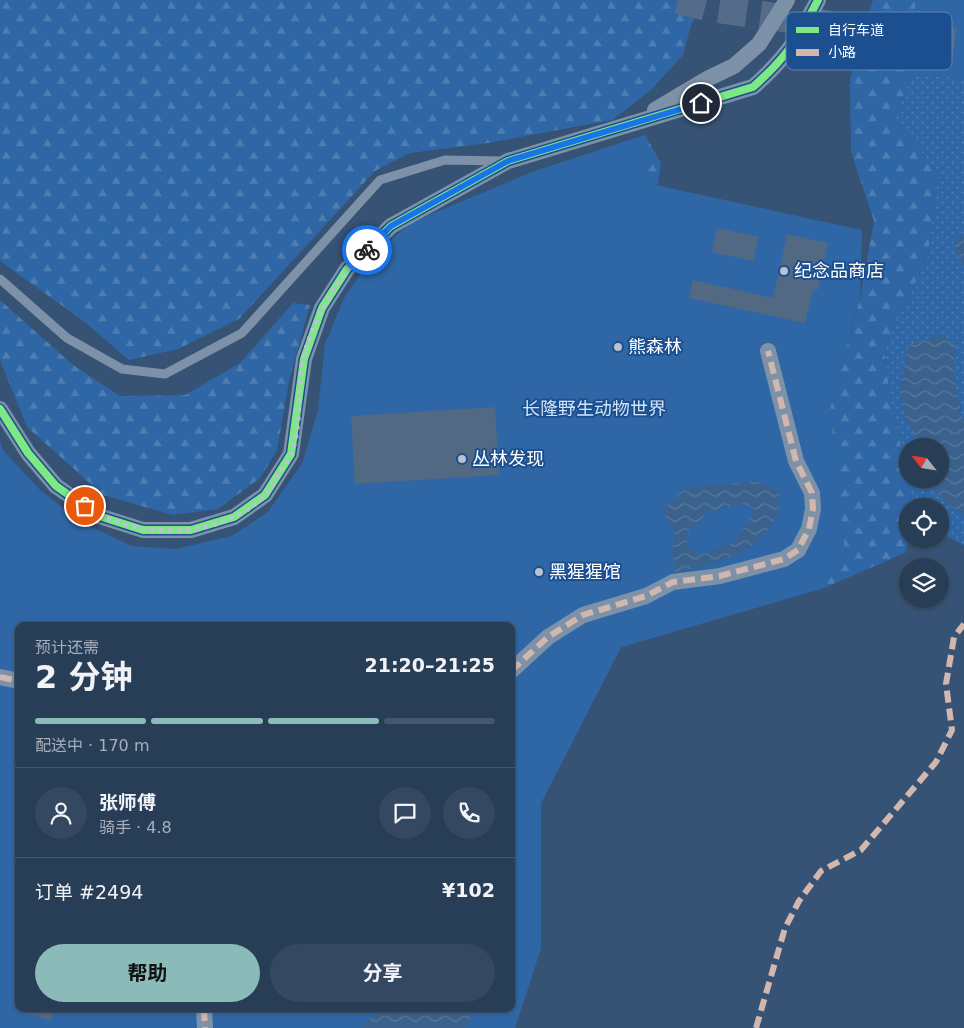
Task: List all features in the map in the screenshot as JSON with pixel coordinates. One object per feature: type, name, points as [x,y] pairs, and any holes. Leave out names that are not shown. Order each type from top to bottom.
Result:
[{"type":"street","points":[[636,121],[708,78],[734,66],[759,44],[786,0]]},
{"type":"street","points":[[812,12],[818,0]]},
{"type":"street","points":[[0,409],[28,453],[56,486],[99,516],[143,530],[191,530],[234,517],[265,495],[292,454],[304,360],[322,308],[347,268],[391,226],[508,161],[753,87],[779,64],[786,54]]},
{"type":"street","points":[[515,667],[548,637],[583,614],[646,596],[673,582],[728,574],[784,559],[798,550],[809,529],[813,509],[812,493],[796,461],[768,351]]},
{"type":"street","points":[[0,678],[15,680]]},
{"type":"street","points":[[204,1012],[205,1028]]},
{"type":"lane","points":[[0,279],[67,338],[122,369],[165,374],[242,333],[380,180],[445,160],[508,161]]},
{"type":"green space","points":[[0,0],[704,0],[691,25],[683,55],[650,91],[612,120],[488,143],[410,153],[375,171],[239,319],[178,349],[129,360],[86,323],[0,261]]},
{"type":"green space","name":"长隆野生动物世界","points":[[873,0],[916,0],[915,12],[870,12]]},
{"type":"green space","points":[[916,0],[964,0],[964,78],[912,75],[912,70],[952,70],[952,12],[915,12]]},
{"type":"green space","name":"长隆野生动物世界","points":[[853,70],[912,70],[912,75],[894,118],[938,173],[928,256],[884,348],[889,388],[899,438],[899,488],[909,488],[911,498],[899,498],[899,548],[906,548],[905,553],[824,588],[621,647],[541,803],[541,948],[515,1028],[512,1012],[515,1012],[515,622],[499,622],[232,536],[268,512],[302,464],[532,172],[645,135],[661,163],[652,221],[804,331],[849,340],[860,298],[874,221],[851,152],[850,79]]},
{"type":"green space","points":[[912,75],[964,78],[964,545],[949,538],[949,498],[911,498],[909,488],[949,488],[949,438],[899,438],[889,388],[884,348],[928,256],[938,173],[894,118]]},
{"type":"green space","name":"长隆野生动物世界","points":[[645,135],[642,182],[862,230],[860,298],[830,409],[845,551],[824,588],[621,647],[541,803],[541,948],[515,1028],[0,1028],[0,442],[4,451],[39,489],[82,523],[132,546],[175,549],[232,536],[268,512],[302,464],[318,410],[325,344],[343,300],[372,256],[412,222],[532,172]]},
{"type":"green space","points":[[0,300],[73,365],[120,396],[185,395],[240,363],[293,303],[310,305],[289,381],[277,450],[260,478],[218,509],[173,515],[103,495],[27,427],[0,360]]},
{"type":"water","points":[[957,235],[964,237],[964,267],[955,246]]},
{"type":"water","points":[[942,335],[956,345],[953,374],[964,424],[964,514],[949,505],[949,498],[942,498],[931,488],[949,488],[949,438],[915,438],[903,411],[900,391],[909,345]]},
{"type":"water","points":[[757,481],[779,491],[779,509],[771,526],[749,547],[721,560],[676,573],[672,551],[674,533],[662,510],[686,488]],"holes":[[[742,504],[753,507],[752,517],[734,542],[700,555],[688,547],[687,533],[709,511]]]},
{"type":"water","points":[[473,1012],[466,1028],[362,1028],[364,1022],[379,1013]]},
{"type":"building","points":[[717,228],[759,237],[753,261],[712,252]]},
{"type":"building","points":[[787,234],[828,243],[818,290],[813,289],[805,323],[689,298],[693,280],[773,298]]},
{"type":"building","points":[[495,407],[499,475],[355,484],[351,416]]},
{"type":"building","points":[[22,1012],[54,1012],[51,1021]]},
{"type":"tunnel","points":[[678,0],[710,8],[786,18]]},
{"type":"tunnel","points":[[952,41],[964,43]]},
{"type":"marked path","points":[[515,667],[548,637],[583,615],[646,596],[673,582],[720,576],[784,559],[798,550],[809,529],[813,509],[812,493],[796,461],[768,351]]},
{"type":"marked path","points":[[756,1028],[785,928],[799,901],[821,871],[861,850],[936,762],[952,730],[946,684],[954,637],[964,624]]},
{"type":"marked path","points":[[0,677],[15,680]]},
{"type":"marked path","points":[[204,1012],[205,1028]]},
{"type":"cycle path","points":[[812,12],[818,0]]},
{"type":"cycle path","points":[[0,409],[28,453],[56,486],[99,516],[143,530],[191,530],[234,517],[265,495],[291,454],[304,359],[322,308],[347,269],[391,226],[508,161],[753,87],[786,53]]},
{"type":"way so far","points":[[85,506],[99,516],[143,530],[191,530],[234,517],[265,495],[292,454],[298,419],[304,360],[322,308],[347,268],[367,250]]},
{"type":"place","name":"纪念品商店","points":[[784,271]]},
{"type":"place","name":"熊森林","points":[[618,347]]},
{"type":"place","name":"丛林发现","points":[[462,459]]},
{"type":"place","name":"黑猩猩馆","points":[[539,572]]},
{"type":"route","points":[[367,250],[391,226],[508,161],[701,103]]}]
